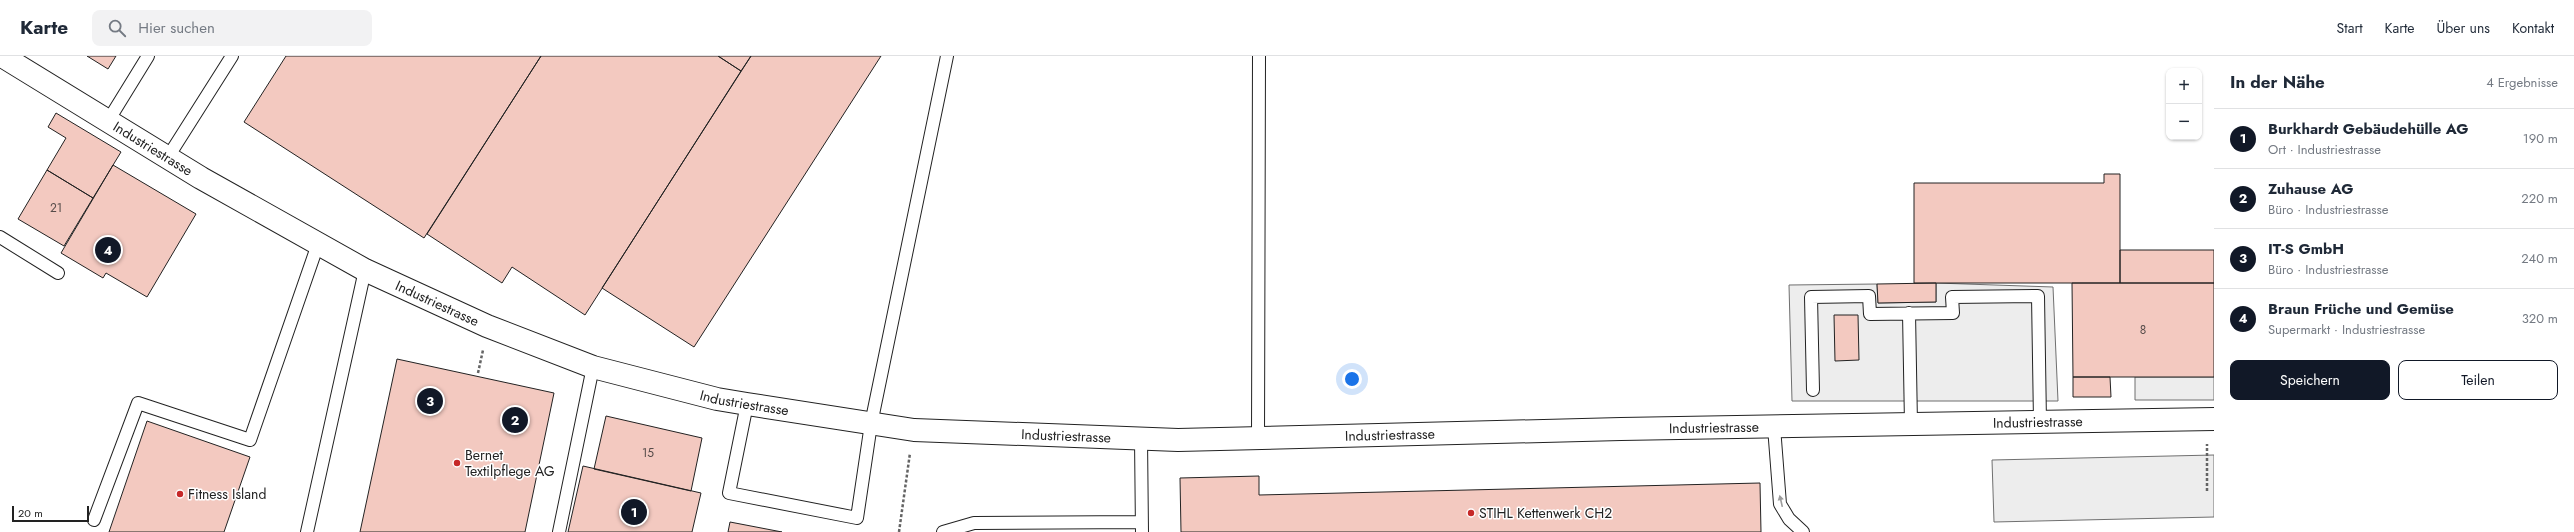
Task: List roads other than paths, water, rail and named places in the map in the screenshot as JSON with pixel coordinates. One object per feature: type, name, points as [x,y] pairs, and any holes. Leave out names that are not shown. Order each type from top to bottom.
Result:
[{"type":"street","name":"Industriestrasse","points":[[2,56],[168,157],[365,270],[487,326],[593,367],[717,399],[747,404],[914,430],[1141,439],[2210,419]]},
{"type":"lane","points":[[108,121],[148,56]]},
{"type":"lane","points":[[168,157],[232,56]]},
{"type":"lane","points":[[747,404],[728,494],[857,518],[871,424],[947,56]]},
{"type":"lane","points":[[1258,438],[1259,56]]},
{"type":"lane","points":[[0,237],[58,273]]},
{"type":"lane","points":[[94,520],[138,403],[250,440],[318,244]]},
{"type":"lane","points":[[307,532],[365,270]]},
{"type":"lane","points":[[1813,390],[1811,297],[1869,296],[1870,314],[1953,313],[1952,297],[2038,296],[2040,422]]},
{"type":"lane","points":[[1908,313],[1911,424]]},
{"type":"lane","points":[[559,532],[593,367]]},
{"type":"lane","points":[[1774,426],[1780,504],[1789,519],[1803,532]]},
{"type":"lane","points":[[944,532],[974,524],[1142,527],[1141,439]]},
{"type":"place","name":"Braun Früche und Gemüse","points":[[108,250]]},
{"type":"place","name":"IT-S GmbH","points":[[430,401]]},
{"type":"place","name":"Zuhause AG","points":[[515,420]]},
{"type":"place","name":"Bernet Textilpflege AG","points":[[457,463]]},
{"type":"place","name":"Fitness Island","points":[[180,494]]},
{"type":"place","name":"Burkhardt Gebäudehülle AG","points":[[634,512]]},
{"type":"place","name":"STIHL Kettenwerk CH2","points":[[1471,513]]}]
